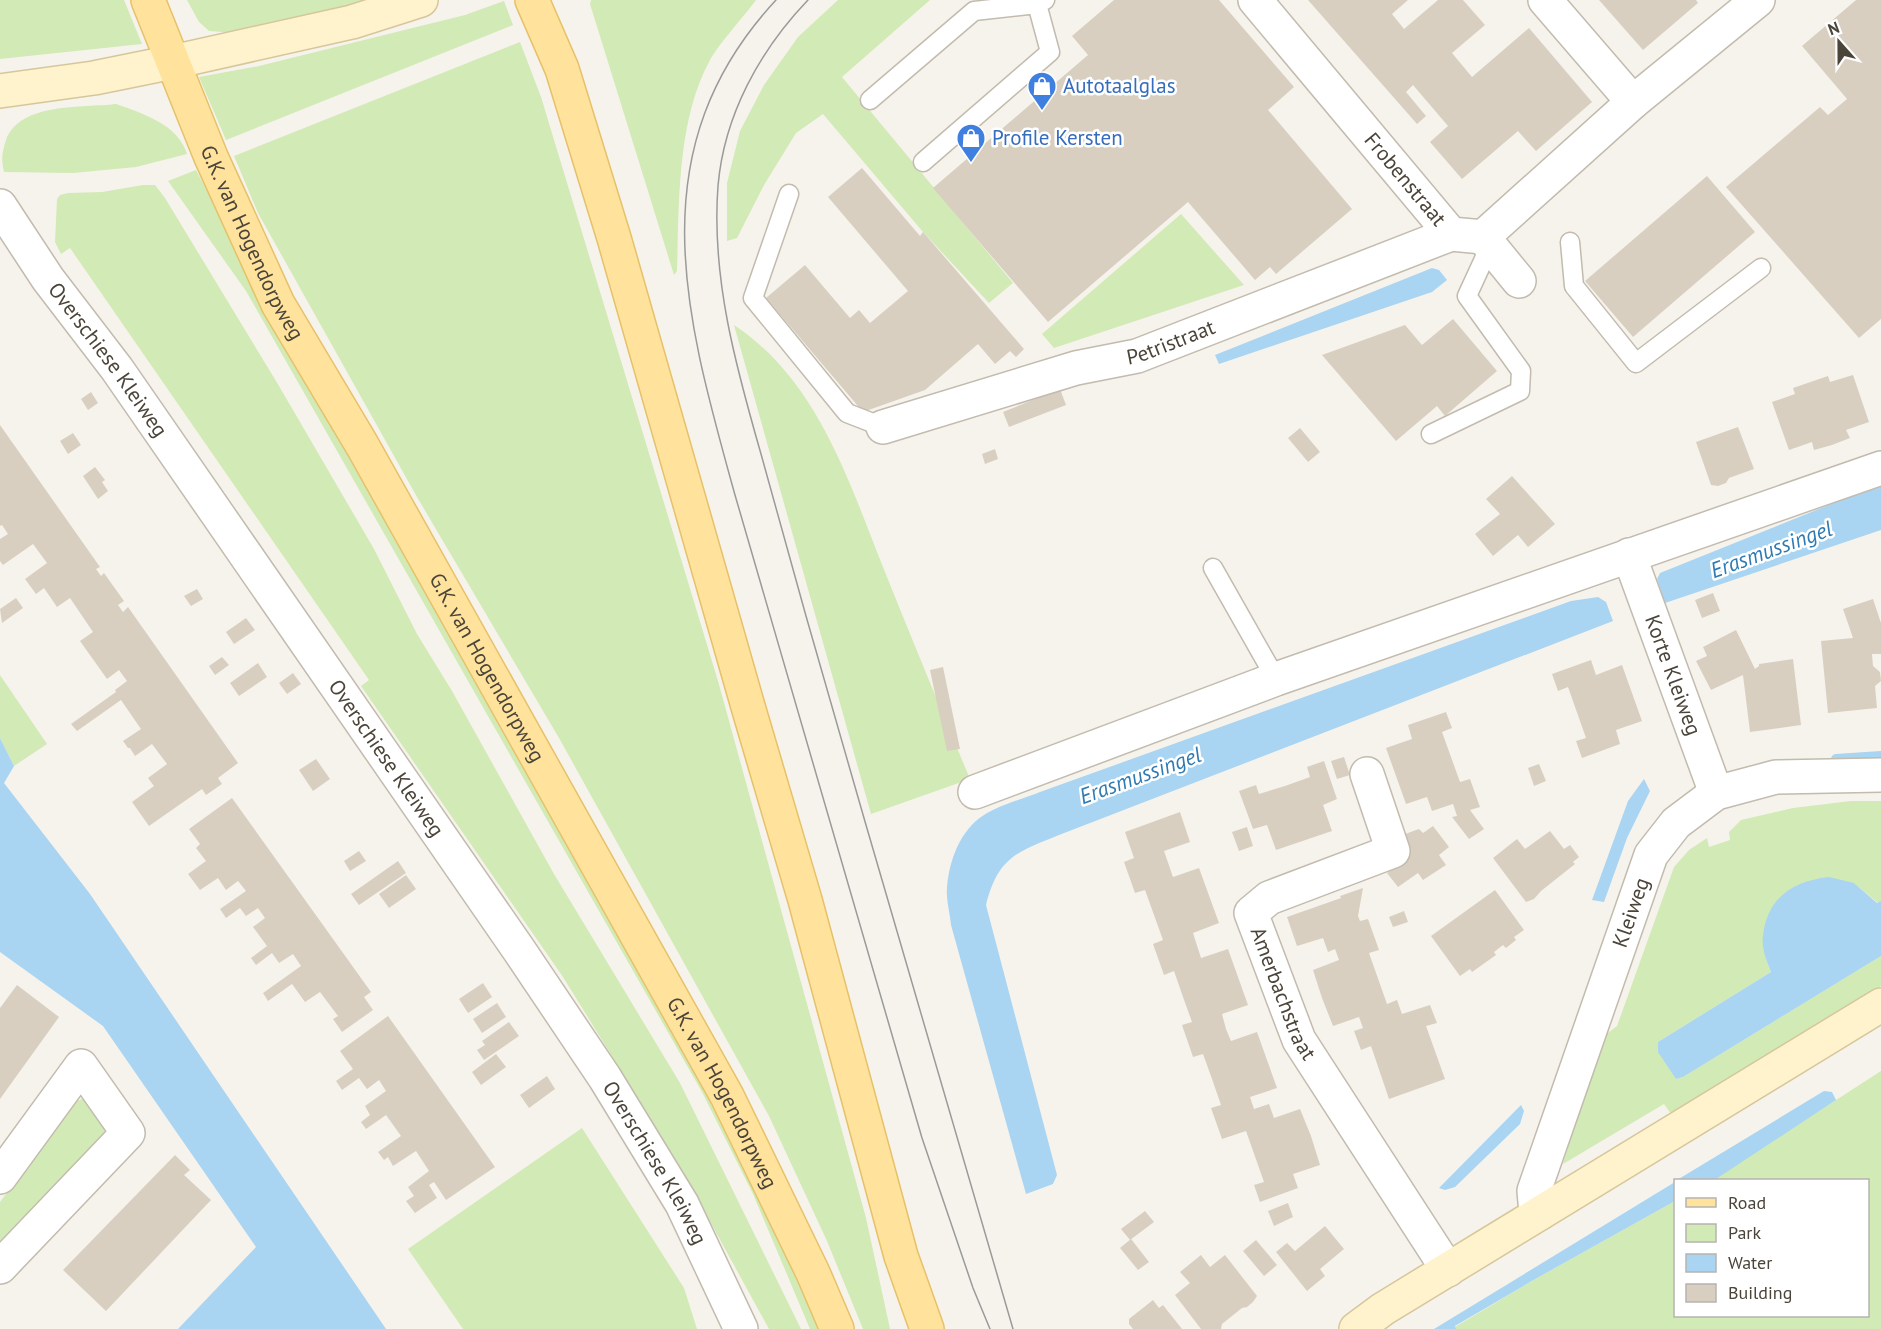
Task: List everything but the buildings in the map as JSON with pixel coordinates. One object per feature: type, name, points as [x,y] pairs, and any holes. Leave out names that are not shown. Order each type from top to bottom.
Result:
[{"type":"main road","name":"G.K. van Hogendorpweg","points":[[148,0],[211,157],[278,304],[373,465],[727,1096],[813,1273],[837,1329]]},
{"type":"main road","points":[[532,0],[562,69],[614,238],[805,900],[901,1256],[927,1329]]},
{"type":"street","points":[[0,91],[94,78],[172,62],[352,22],[421,0]]},
{"type":"street","name":"Frobenstraat","points":[[1255,0],[1475,239]]},
{"type":"street","points":[[1545,0],[1633,102]]},
{"type":"street","points":[[1519,281],[1475,239],[1633,102],[1758,0]]},
{"type":"street","name":"Overschiese Kleiweg","points":[[0,206],[48,279],[117,369],[605,1078],[682,1204],[738,1328]]},
{"type":"street","name":"Petristraat","points":[[883,427],[1076,368],[1137,356],[1475,239]]},
{"type":"street","points":[[975,792],[1275,680],[1881,468]]},
{"type":"street","name":"Korte Kleiweg","points":[[1629,555],[1716,793]]},
{"type":"street","name":"Amerbachstraat","points":[[1367,774],[1393,851],[1269,898],[1251,913],[1299,1040],[1448,1270]]},
{"type":"street","name":"Kleiweg","points":[[1540,1213],[1535,1202],[1534,1191],[1651,855],[1676,823],[1716,793],[1776,777],[1881,775]]},
{"type":"street","points":[[1356,1329],[1383,1309],[1881,1005]]},
{"type":"street","points":[[0,1177],[81,1066],[128,1133],[0,1267]]},
{"type":"lane","points":[[870,100],[974,11],[1041,2],[1050,52],[923,162]]},
{"type":"lane","points":[[789,194],[753,298],[847,413],[883,427]]},
{"type":"lane","points":[[1431,434],[1520,391],[1521,371],[1467,296],[1475,239]]},
{"type":"lane","points":[[1570,242],[1574,286],[1636,363],[1761,268]]},
{"type":"lane","points":[[1213,568],[1275,680]]},
{"type":"green space","points":[[0,0],[124,0],[142,44],[0,59]]},
{"type":"green space","points":[[187,0],[374,0],[235,33],[209,31],[199,22]]},
{"type":"green space","points":[[591,0],[756,0],[713,55],[699,85],[691,110],[682,164],[677,271],[674,275],[590,4]]},
{"type":"green space","points":[[838,0],[930,0],[842,77],[1013,283],[989,303],[923,232],[823,114],[796,133],[764,185],[737,238],[727,241],[727,183],[740,131],[764,85],[798,37]]},
{"type":"green space","points":[[504,1],[513,25],[226,140],[199,77],[259,66],[465,15]]},
{"type":"green space","points":[[520,42],[541,97],[718,681],[866,1218],[890,1329],[863,1329],[827,1241],[769,1116],[559,738],[417,497],[258,213],[234,156]]},
{"type":"green space","points":[[116,104],[148,116],[168,128],[183,144],[187,154],[136,167],[73,173],[4,172],[2,156],[6,140],[13,128],[24,119],[54,109]]},
{"type":"green space","points":[[196,170],[259,289],[756,1170],[824,1329],[810,1329],[753,1194],[702,1092],[246,291],[168,181]]},
{"type":"green space","points":[[155,185],[165,198],[374,549],[417,634],[452,691],[554,874],[680,1083],[801,1329],[769,1329],[679,1165],[563,977],[361,686],[369,680],[70,248],[61,254],[55,242],[57,199],[60,195],[102,192]]},
{"type":"green space","points":[[1181,214],[1244,285],[1054,348],[1042,334]]},
{"type":"green space","points":[[734,325],[764,348],[789,376],[829,438],[860,507],[970,779],[871,814]]},
{"type":"green space","points":[[0,675],[47,744],[14,766],[0,738]]},
{"type":"green space","points":[[1851,801],[1881,801],[1881,901],[1878,903],[1854,883],[1768,916],[1764,944],[1771,972],[1658,1042],[1676,1079],[1683,1077],[1881,956],[1881,986],[1671,1114],[1664,1104],[1563,1164],[1600,1039],[1617,1026],[1674,867],[1689,850],[1707,838],[1709,847],[1730,840],[1729,832],[1741,820],[1793,808]]},
{"type":"green space","points":[[1881,1071],[1881,1329],[1456,1329],[1455,1327],[1537,1278],[1674,1202],[1674,1317],[1869,1317],[1869,1179],[1714,1179]]},
{"type":"green space","points":[[84,1098],[106,1126],[103,1136],[0,1250],[0,1202],[75,1102]]},
{"type":"green space","points":[[582,1128],[684,1288],[697,1329],[463,1329],[408,1249]]},
{"type":"water","points":[[1432,268],[1439,270],[1447,280],[1432,292],[1219,364],[1215,355]]},
{"type":"water","name":"Erasmussingel","points":[[1881,484],[1881,530],[1665,603],[1657,579],[1660,573]]},
{"type":"water","name":"Erasmussingel","points":[[1598,597],[1606,602],[1613,621],[1059,835],[1021,852],[1003,866],[991,889],[986,905],[1057,1175],[1053,1184],[1026,1194],[951,925],[947,893],[948,878],[957,847],[968,829],[984,815],[997,808],[1040,792],[1571,601]]},
{"type":"water","points":[[0,738],[14,766],[4,783],[90,894],[386,1329],[178,1329],[256,1247],[103,1026],[0,952]]},
{"type":"water","points":[[1644,779],[1650,791],[1627,838],[1604,902],[1592,900],[1628,801]]},
{"type":"water","points":[[1829,877],[1854,883],[1877,903],[1881,901],[1881,956],[1683,1077],[1676,1079],[1658,1052],[1658,1042],[1771,972],[1763,941],[1766,922],[1776,901],[1784,893],[1804,882]]},
{"type":"water","points":[[1824,1091],[1832,1092],[1836,1100],[1716,1179],[1679,1179]]},
{"type":"water","points":[[1521,1105],[1524,1111],[1520,1124],[1455,1187],[1445,1190],[1439,1188]]},
{"type":"water","points":[[1674,1183],[1674,1202],[1537,1278],[1455,1326],[1456,1329],[1434,1329]]},
{"type":"waterway","points":[[1836,759],[1881,756]]},
{"type":"tram line","points":[[776,0],[732,57],[704,116],[689,176],[685,238],[690,300],[701,364],[735,495],[922,1138],[973,1288],[990,1329]]},
{"type":"tram line","points":[[808,0],[791,19],[760,62],[736,109],[728,134],[718,186],[718,254],[722,288],[743,388],[806,616],[1013,1329]]},
{"type":"place","name":"Autotaalglas","points":[[1042,112]]},
{"type":"place","name":"Profile Kersten","points":[[971,164]]}]
